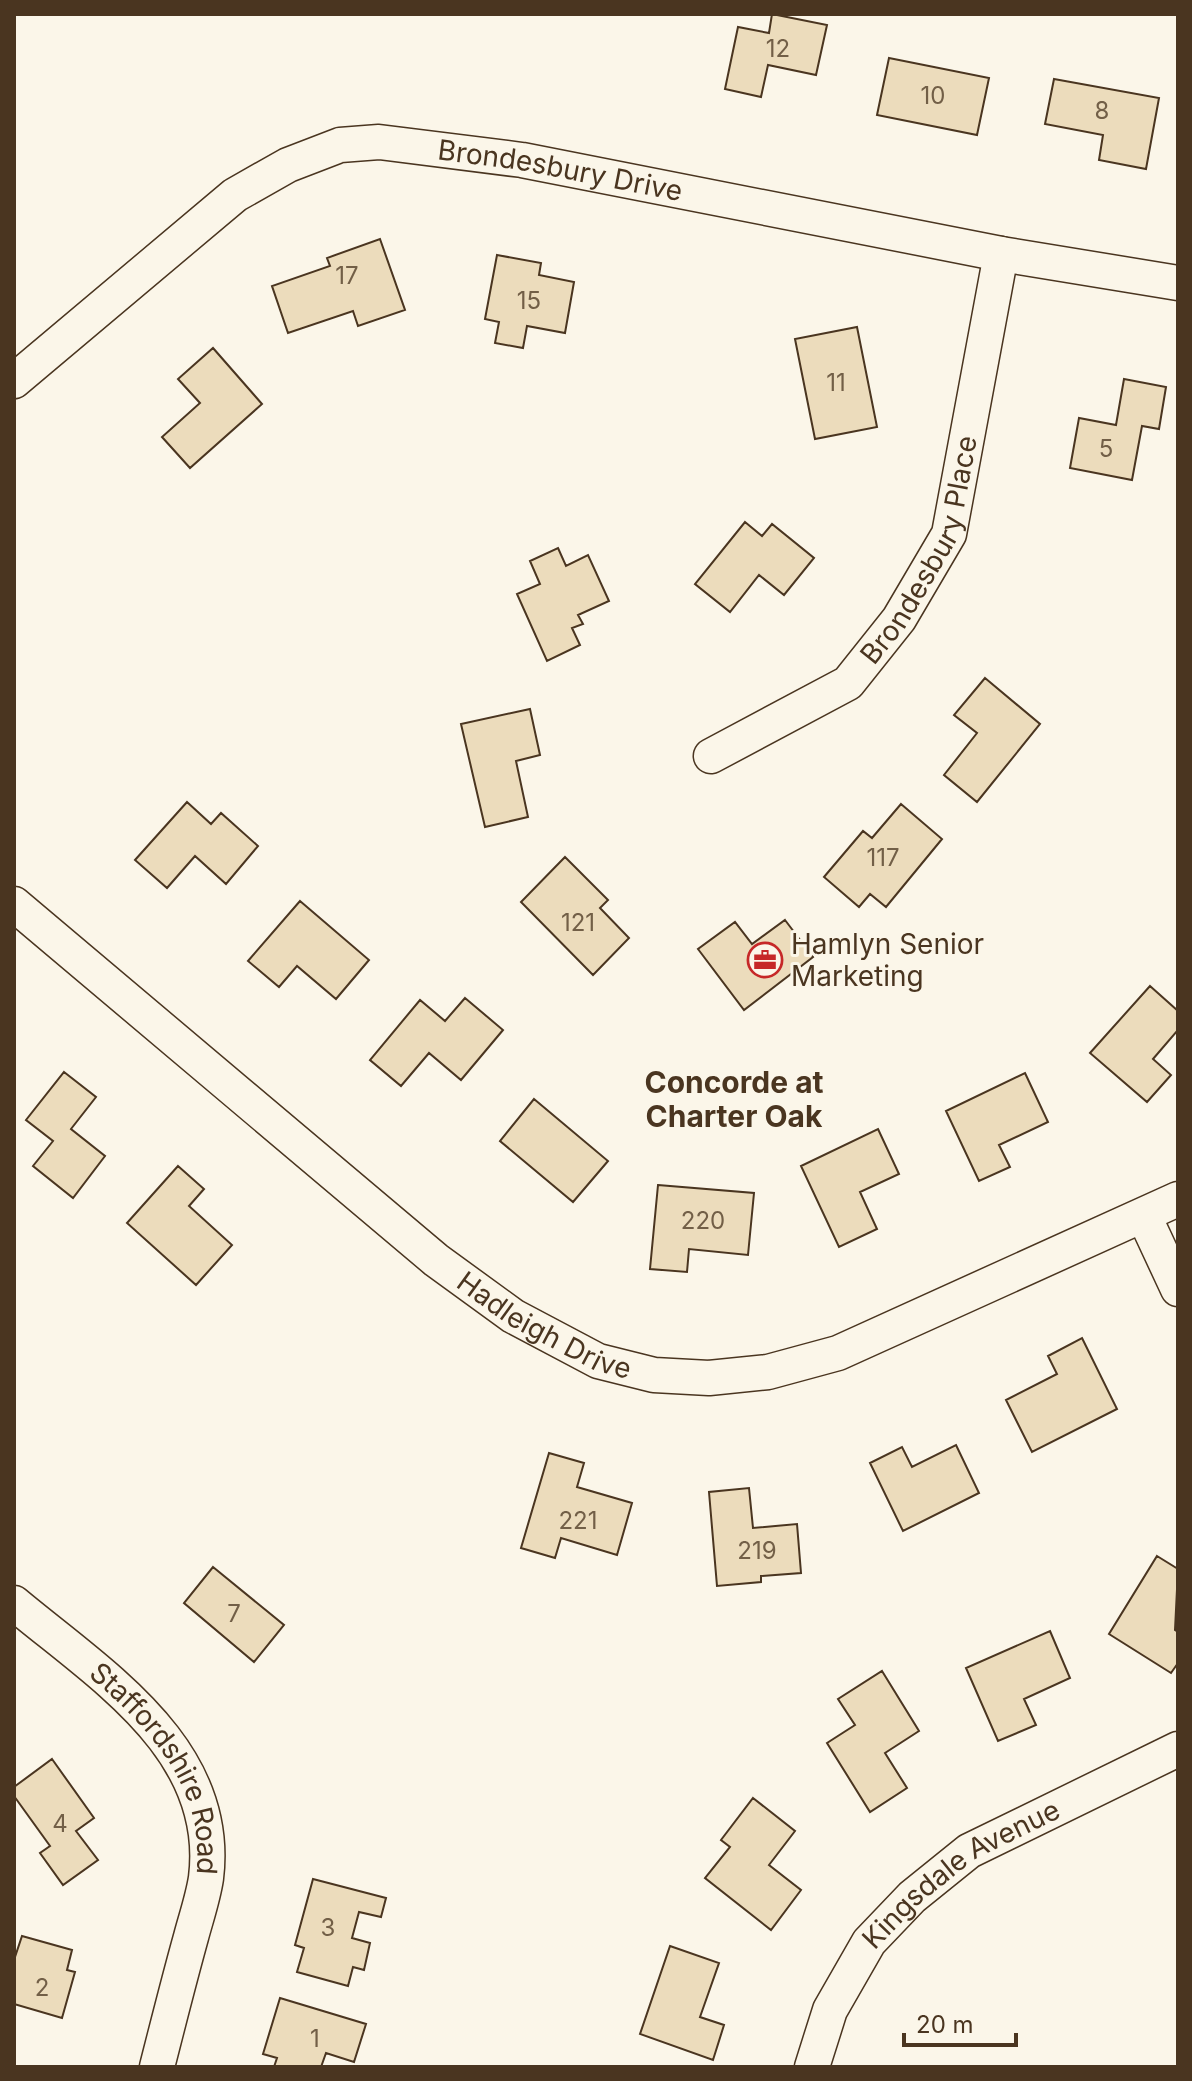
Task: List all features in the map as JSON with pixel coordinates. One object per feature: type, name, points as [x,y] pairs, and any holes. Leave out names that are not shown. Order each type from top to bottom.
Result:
[{"type":"street","name":"Brondesbury Drive","points":[[14,381],[235,195],[288,165],[340,145],[379,142],[522,160],[1001,254],[1178,283]]},
{"type":"street","name":"Brondesbury Place","points":[[711,756],[848,683],[899,619],[949,534],[1001,254]]},
{"type":"street","name":"Hadleigh Drive","points":[[14,904],[436,1260],[513,1316],[598,1361],[654,1375],[709,1378],[768,1372],[838,1353],[1178,1199]]},
{"type":"street","points":[[1144,1216],[1178,1289]]},
{"type":"street","name":"Staffordshire Road","points":[[14,1603],[143,1712],[173,1749],[190,1778],[205,1817],[206,1878],[157,2067]]},
{"type":"street","name":"Kingsdale Avenue","points":[[812,2067],[830,2010],[869,1942],[912,1897],[969,1851],[1178,1749]]},
{"type":"building","points":[[772,14],[827,25],[816,75],[768,65],[761,97],[725,89],[738,27],[769,33]]},
{"type":"building","points":[[889,58],[989,78],[977,135],[877,115]]},
{"type":"building","points":[[1054,79],[1159,98],[1146,169],[1099,160],[1103,135],[1045,124]]},
{"type":"building","points":[[380,239],[405,310],[358,326],[353,311],[288,333],[272,286],[330,266],[327,258]]},
{"type":"building","points":[[497,255],[541,263],[539,275],[574,282],[565,333],[527,326],[523,348],[495,343],[499,322],[485,319]]},
{"type":"building","points":[[857,327],[877,427],[815,439],[795,339]]},
{"type":"building","points":[[213,348],[262,404],[190,468],[162,437],[200,403],[178,379]]},
{"type":"building","points":[[1124,379],[1166,387],[1159,429],[1142,426],[1132,480],[1070,468],[1079,418],[1116,425]]},
{"type":"building","points":[[745,522],[762,536],[772,524],[814,558],[784,595],[759,575],[730,612],[695,584]]},
{"type":"building","points":[[558,548],[566,566],[588,555],[609,601],[578,615],[583,624],[572,628],[580,645],[547,661],[517,594],[540,584],[530,561]]},
{"type":"building","points":[[985,678],[1040,724],[977,802],[944,775],[977,733],[954,715]]},
{"type":"building","points":[[530,709],[540,755],[516,761],[528,817],[485,827],[461,724]]},
{"type":"building","points":[[187,802],[211,824],[221,813],[258,846],[226,884],[195,856],[167,888],[135,860]]},
{"type":"building","points":[[901,804],[942,839],[886,907],[870,894],[859,907],[824,877],[863,831],[872,838]]},
{"type":"building","points":[[565,857],[608,900],[600,908],[629,938],[593,975],[521,902]]},
{"type":"building","points":[[300,901],[369,960],[336,999],[297,966],[279,987],[248,961]]},
{"type":"building","points":[[785,920],[813,957],[744,1010],[698,949],[735,922],[752,944]]},
{"type":"building","points":[[1150,986],[1178,1011],[1178,1030],[1153,1059],[1171,1075],[1147,1102],[1090,1053]]},
{"type":"building","points":[[465,998],[503,1030],[461,1080],[429,1053],[401,1086],[370,1060],[420,1000],[445,1021]]},
{"type":"building","points":[[64,1072],[96,1097],[71,1129],[105,1156],[73,1198],[33,1166],[53,1141],[26,1120]]},
{"type":"building","points":[[1025,1073],[1048,1122],[999,1145],[1010,1167],[979,1181],[946,1111]]},
{"type":"building","points":[[534,1099],[608,1161],[573,1202],[500,1141]]},
{"type":"building","points":[[878,1129],[899,1174],[860,1192],[877,1229],[839,1247],[801,1166]]},
{"type":"building","points":[[178,1166],[204,1189],[189,1206],[232,1245],[196,1285],[127,1223]]},
{"type":"building","points":[[658,1185],[754,1193],[748,1255],[689,1249],[687,1272],[650,1269]]},
{"type":"building","points":[[1082,1338],[1117,1409],[1032,1452],[1006,1400],[1057,1374],[1048,1356]]},
{"type":"building","points":[[956,1445],[979,1493],[903,1531],[870,1463],[902,1447],[912,1467]]},
{"type":"building","points":[[549,1453],[584,1463],[577,1487],[632,1503],[617,1555],[561,1538],[555,1558],[521,1548]]},
{"type":"building","points":[[749,1488],[753,1528],[797,1524],[801,1573],[761,1576],[761,1582],[717,1586],[709,1492]]},
{"type":"building","points":[[1157,1556],[1178,1569],[1175,1630],[1178,1632],[1178,1663],[1171,1673],[1109,1634]]},
{"type":"building","points":[[213,1567],[284,1625],[254,1662],[184,1603]]},
{"type":"building","points":[[1050,1631],[1070,1678],[1024,1699],[1036,1725],[998,1741],[966,1668]]},
{"type":"building","points":[[882,1671],[919,1731],[885,1753],[907,1788],[870,1812],[827,1743],[855,1725],[838,1699]]},
{"type":"building","points":[[52,1759],[94,1818],[76,1831],[98,1860],[63,1885],[40,1853],[50,1846],[14,1796],[14,1787]]},
{"type":"building","points":[[753,1798],[795,1831],[769,1865],[801,1890],[771,1930],[705,1878],[730,1847],[721,1840]]},
{"type":"building","points":[[313,1879],[386,1898],[381,1917],[359,1912],[352,1938],[370,1943],[364,1970],[353,1967],[348,1986],[297,1972],[304,1948],[295,1945]]},
{"type":"building","points":[[22,1936],[72,1950],[67,1970],[75,1972],[62,2018],[14,2004],[14,1960]]},
{"type":"building","points":[[670,1946],[719,1963],[700,2017],[724,2025],[713,2060],[640,2034]]},
{"type":"building","points":[[280,1998],[366,2024],[354,2062],[326,2053],[321,2067],[274,2067],[277,2058],[263,2054]]},
{"type":"place","name":"Hamlyn Senior Marketing","points":[[765,960]]},
{"type":"district","name":"Concorde at Charter Oak","points":[[734,1100]]}]
